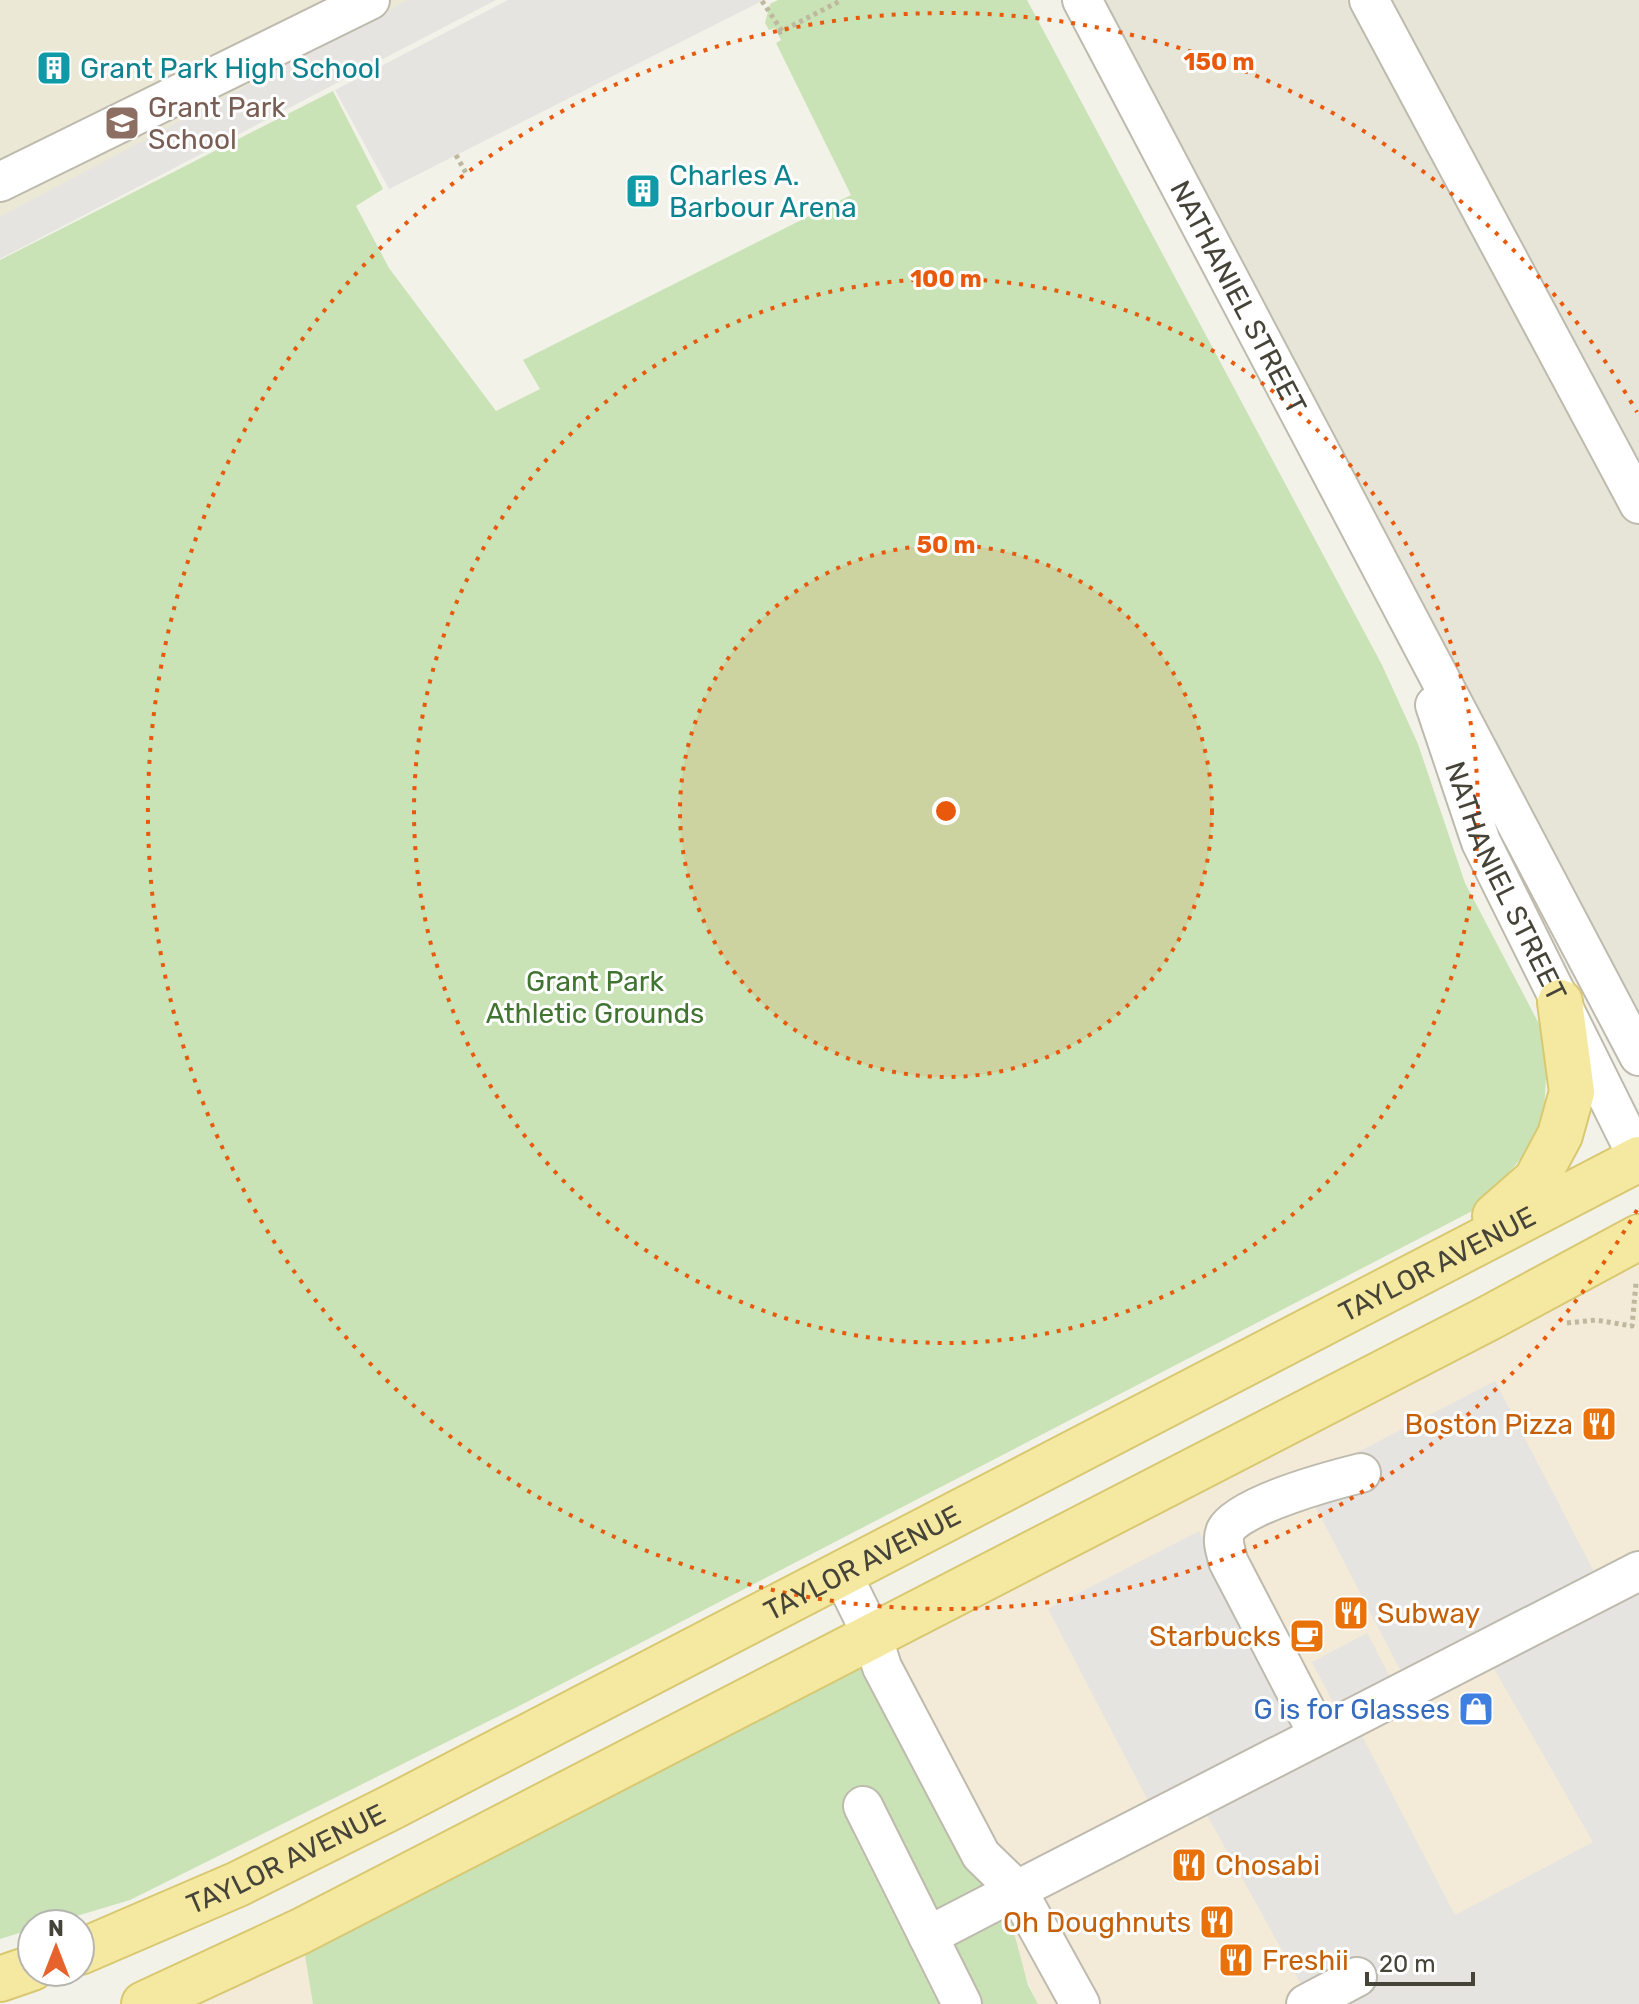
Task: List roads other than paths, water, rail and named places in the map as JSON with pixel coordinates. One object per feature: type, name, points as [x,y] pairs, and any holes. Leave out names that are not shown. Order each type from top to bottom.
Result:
[{"type":"main road","points":[[1453,1254],[1536,1180],[1560,1135],[1572,1092],[1560,1002]]},
{"type":"main road","name":"TAYLOR AVENUE","points":[[96,1945],[238,1884],[377,1815],[1639,1159]]},
{"type":"main road","points":[[144,2004],[301,1931],[1489,1318],[1639,1237]]},
{"type":"street","points":[[0,182],[370,0]]},
{"type":"street","name":"NATHANIEL STREET","points":[[1082,0],[1397,592],[1639,1056]]},
{"type":"street","points":[[1369,0],[1639,504]]},
{"type":"street","name":"NATHANIEL STREET","points":[[1397,592],[1481,842],[1639,1159]]},
{"type":"street","points":[[1318,1734],[1228,1561],[1223,1542],[1226,1529],[1241,1518],[1305,1487],[1361,1473]]},
{"type":"street","points":[[928,1936],[1639,1571]]},
{"type":"street","points":[[841,1572],[872,1635],[882,1667],[981,1855],[1017,1890],[1080,2004]]},
{"type":"street","points":[[863,1806],[962,2004]]},
{"type":"street","points":[[1306,2004],[1357,1977]]},
{"type":"place","name":"Grant Park High School","points":[[54,68]]},
{"type":"place","name":"Grant Park School","points":[[122,123]]},
{"type":"place","name":"Charles A. Barbour Arena","points":[[643,191]]},
{"type":"place","name":"Boston Pizza","points":[[1599,1424]]},
{"type":"place","name":"Subway","points":[[1351,1613]]},
{"type":"place","name":"Starbucks","points":[[1307,1636]]},
{"type":"place","name":"G is for Glasses","points":[[1476,1709]]},
{"type":"place","name":"Chosabi","points":[[1189,1865]]},
{"type":"place","name":"Oh Doughnuts","points":[[1217,1922]]},
{"type":"place","name":"Freshii","points":[[1236,1960]]},
{"type":"park label","name":"Grant Park Athletic Grounds","points":[[595,997]]}]
